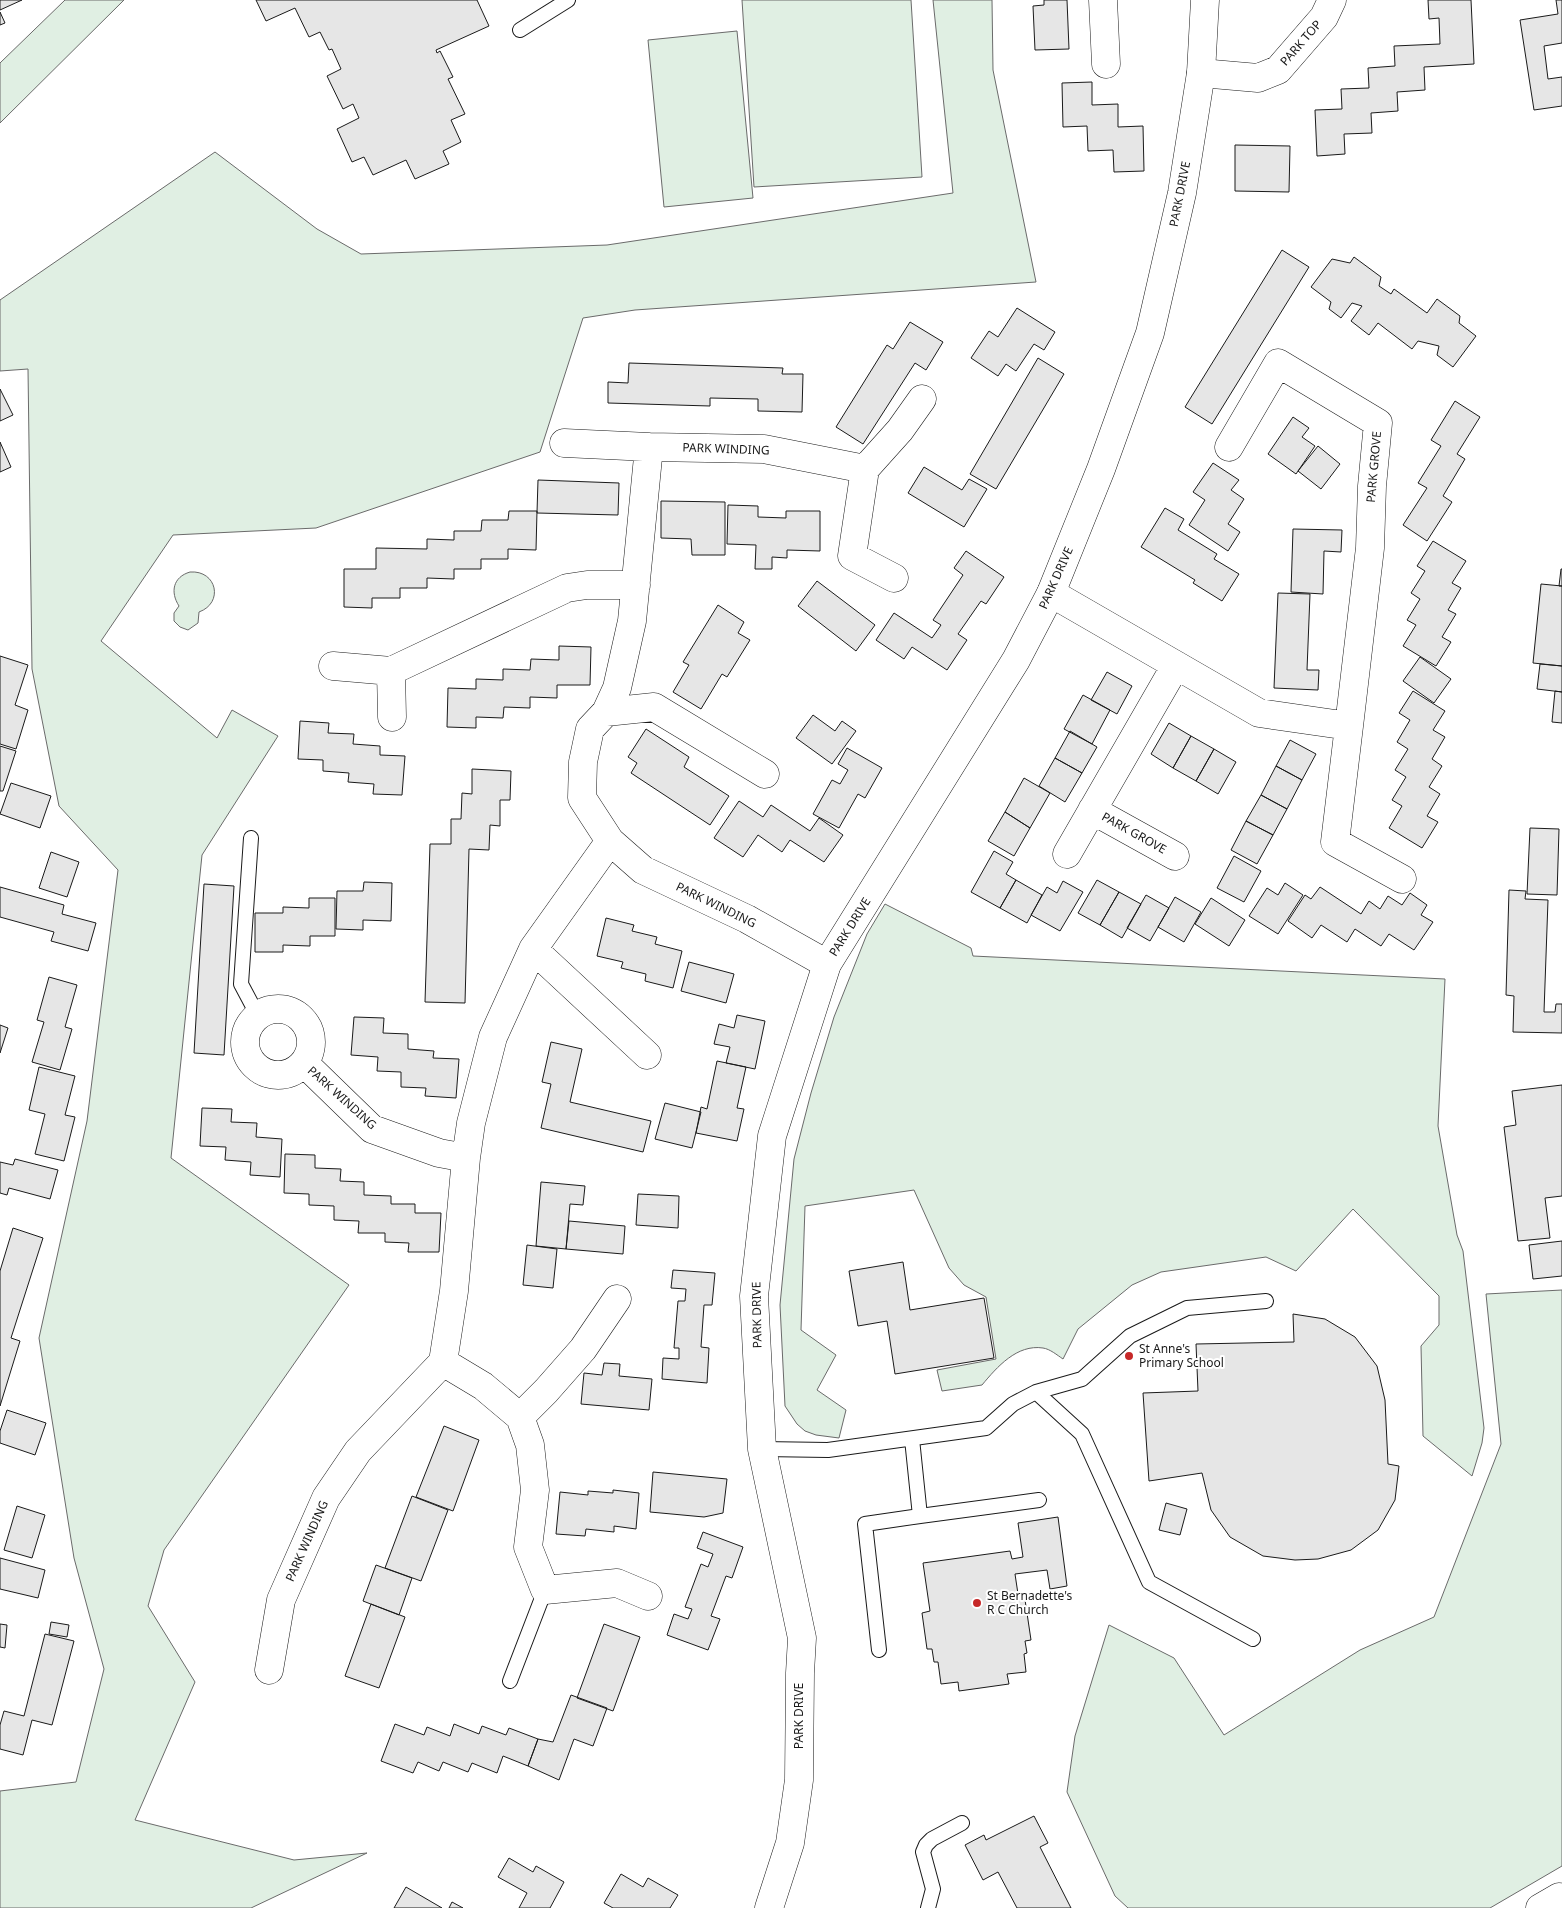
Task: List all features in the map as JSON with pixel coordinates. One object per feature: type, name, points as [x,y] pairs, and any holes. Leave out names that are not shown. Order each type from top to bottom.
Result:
[{"type":"street","points":[[1103,0],[1106,64]]},
{"type":"street","name":"PARK DRIVE","points":[[769,1908],[790,1843],[799,1780],[802,1638],[762,1449],[754,1296],[772,1136],[827,964],[1016,660],[1051,592],[1102,469],[1150,333],[1182,193],[1201,73],[1205,0]]},
{"type":"street","name":"PARK TOP","points":[[1201,73],[1258,78],[1278,70],[1324,18],[1332,0]]},
{"type":"street","name":"PARK GROVE","points":[[1228,447],[1278,363],[1378,423],[1372,486],[1370,548],[1335,842],[1402,879]]},
{"type":"street","points":[[894,578],[852,556],[865,469],[900,430],[922,399]]},
{"type":"street","points":[[564,444],[649,447]]},
{"type":"street","name":"PARK WINDING","points":[[827,964],[747,919],[643,870],[610,840],[582,798],[583,762],[590,729],[606,712],[619,678],[632,621],[649,447],[764,449],[865,469]]},
{"type":"street","points":[[333,666],[392,671],[567,588],[587,585],[636,585]]},
{"type":"street","points":[[1051,592],[1259,713],[1348,726]]},
{"type":"street","name":"PARK GROVE","points":[[1067,854],[1176,664]]},
{"type":"street","points":[[392,671],[392,717]]},
{"type":"street","points":[[606,712],[654,707],[765,774]]},
{"type":"street","name":"PARK GROVE","points":[[1092,810],[1175,856]]},
{"type":"street","points":[[610,840],[533,949],[493,1037],[472,1123],[466,1158],[454,1291],[443,1362],[483,1386],[520,1417],[530,1445],[535,1490],[528,1547],[545,1590],[617,1583],[648,1596]]},
{"type":"street","points":[[533,949],[647,1055]]},
{"type":"street","name":"PARK WINDING","points":[[278,1009],[298,1016],[305,1023],[312,1043],[304,1063],[297,1070],[288,1074],[277,1075],[259,1069],[252,1062],[247,1052],[247,1032],[251,1023],[258,1016],[278,1009]]},
{"type":"street","name":"PARK WINDING","points":[[304,1063],[372,1129],[439,1153],[466,1158]]},
{"type":"street","points":[[520,1417],[583,1349],[616,1299]]},
{"type":"street","name":"PARK WINDING","points":[[269,1670],[281,1600],[326,1498],[358,1451],[443,1362]]},
{"type":"lane","points":[[520,30],[568,0]]},
{"type":"lane","points":[[251,838],[241,984],[258,1016]]},
{"type":"lane","points":[[762,1449],[828,1450],[986,1428],[1013,1404],[1036,1392],[1082,1379],[1130,1336],[1187,1308],[1266,1300]]},
{"type":"lane","points":[[1036,1392],[1082,1434],[1149,1582],[1253,1639]]},
{"type":"lane","points":[[912,1439],[920,1516]]},
{"type":"lane","points":[[879,1650],[865,1524],[1039,1500]]},
{"type":"lane","points":[[510,1681],[545,1590]]},
{"type":"lane","points":[[928,1908],[933,1889],[923,1852],[926,1844],[962,1824]]},
{"type":"green space","points":[[65,0],[124,0],[0,123],[0,63]]},
{"type":"green space","points":[[742,0],[911,0],[922,177],[754,187]]},
{"type":"green space","points":[[933,0],[992,0],[993,70],[1036,282],[635,310],[583,318],[540,452],[316,528],[173,535],[101,641],[217,738],[232,710],[278,736],[202,855],[171,1158],[349,1285],[164,1550],[148,1606],[195,1682],[135,1820],[294,1860],[367,1853],[251,1908],[0,1908],[0,1791],[76,1782],[104,1669],[74,1558],[39,1338],[87,1121],[118,870],[59,806],[32,669],[28,369],[0,371],[0,300],[215,152],[317,229],[361,254],[607,245],[953,193]]},
{"type":"green space","points":[[737,31],[753,198],[664,207],[648,40]]},
{"type":"green space","points":[[190,572],[206,576],[214,588],[214,595],[212,602],[207,608],[199,612],[198,623],[188,630],[180,627],[174,621],[174,613],[179,606],[174,590],[180,577]]},
{"type":"green space","points":[[885,904],[971,948],[973,956],[1445,979],[1438,1126],[1457,1235],[1463,1251],[1484,1428],[1482,1443],[1472,1476],[1423,1436],[1421,1346],[1439,1325],[1439,1296],[1353,1209],[1296,1271],[1266,1257],[1161,1272],[1132,1285],[1078,1329],[1063,1359],[1043,1348],[1025,1350],[1008,1358],[982,1385],[942,1391],[937,1370],[996,1359],[986,1297],[964,1285],[949,1268],[914,1190],[805,1206],[801,1330],[836,1355],[817,1390],[846,1410],[839,1438],[816,1435],[805,1431],[797,1424],[785,1406],[780,1305],[794,1159],[811,1093],[834,1017],[867,934]]},
{"type":"green space","points":[[1562,1290],[1562,1866],[1490,1908],[1128,1908],[1115,1896],[1067,1792],[1075,1736],[1109,1625],[1174,1658],[1224,1735],[1360,1650],[1434,1617],[1501,1444],[1486,1294]]},
{"type":"building","points":[[0,0],[22,0],[0,10]]},
{"type":"building","points":[[256,0],[477,0],[489,26],[436,50],[437,53],[440,51],[453,77],[448,79],[465,114],[451,120],[461,142],[443,151],[449,164],[415,179],[406,160],[373,175],[364,157],[352,162],[337,129],[359,118],[353,104],[343,109],[327,76],[341,69],[332,49],[329,50],[320,32],[309,37],[295,8],[266,21]]},
{"type":"building","points":[[1044,0],[1067,0],[1069,49],[1035,50],[1033,6],[1044,5]]},
{"type":"building","points":[[1428,0],[1471,0],[1474,64],[1424,67],[1425,90],[1397,92],[1398,111],[1371,113],[1372,133],[1344,134],[1345,154],[1317,156],[1315,110],[1342,109],[1341,89],[1369,88],[1368,68],[1395,66],[1394,46],[1440,44],[1439,18],[1429,19]]},
{"type":"building","points":[[1556,0],[1562,0],[1562,43],[1544,46],[1548,79],[1562,77],[1562,106],[1534,110],[1520,20],[1558,14]]},
{"type":"building","points":[[0,12],[5,23],[0,25]]},
{"type":"building","points":[[1092,82],[1092,105],[1118,104],[1118,127],[1143,126],[1144,171],[1114,172],[1113,150],[1088,151],[1087,126],[1063,127],[1062,83]]},
{"type":"building","points":[[1235,145],[1290,146],[1289,192],[1235,191]]},
{"type":"building","points":[[1282,250],[1309,267],[1212,424],[1185,407]]},
{"type":"building","points":[[1354,257],[1381,277],[1379,286],[1391,294],[1394,289],[1427,313],[1437,299],[1460,316],[1459,323],[1476,336],[1453,367],[1437,355],[1439,346],[1418,341],[1412,349],[1378,323],[1369,335],[1351,321],[1362,306],[1352,303],[1341,318],[1329,309],[1331,302],[1311,287],[1332,259],[1350,263]]},
{"type":"building","points":[[1017,308],[1055,332],[1044,350],[1034,344],[1016,371],[1006,364],[998,376],[971,358],[989,331],[998,337]]},
{"type":"building","points":[[910,322],[943,342],[926,370],[915,363],[863,444],[836,427],[887,345],[893,349]]},
{"type":"building","points":[[1038,358],[1064,374],[996,489],[970,474]]},
{"type":"building","points":[[629,363],[783,368],[782,374],[803,374],[802,412],[758,411],[758,399],[710,398],[710,406],[608,403],[608,382],[628,383]]},
{"type":"building","points":[[0,389],[13,415],[0,421]]},
{"type":"building","points":[[1455,401],[1480,417],[1457,454],[1465,459],[1443,496],[1452,502],[1427,541],[1403,525],[1427,488],[1418,483],[1441,446],[1431,440]]},
{"type":"building","points":[[1293,417],[1309,428],[1302,437],[1315,446],[1296,474],[1268,454]]},
{"type":"building","points":[[0,442],[11,467],[0,472]]},
{"type":"building","points":[[1318,446],[1340,464],[1321,489],[1298,471]]},
{"type":"building","points":[[1213,463],[1239,480],[1231,490],[1244,499],[1228,524],[1240,532],[1228,551],[1189,525],[1205,500],[1193,492]]},
{"type":"building","points":[[924,467],[962,490],[969,479],[987,489],[964,527],[908,493]]},
{"type":"building","points":[[538,480],[619,483],[618,515],[537,513]]},
{"type":"building","points":[[661,501],[725,502],[725,555],[692,555],[691,539],[661,538]]},
{"type":"building","points":[[728,505],[758,506],[758,517],[786,518],[786,511],[820,511],[820,551],[787,550],[787,558],[772,557],[772,569],[755,569],[756,545],[727,544]]},
{"type":"building","points":[[1165,508],[1184,519],[1178,530],[1217,554],[1214,559],[1239,574],[1222,601],[1193,583],[1195,580],[1141,547]]},
{"type":"building","points":[[509,511],[537,511],[536,550],[508,549],[508,559],[481,559],[481,569],[454,569],[454,579],[427,578],[427,588],[400,588],[400,598],[372,598],[372,608],[344,607],[344,569],[376,569],[376,548],[427,549],[427,539],[454,540],[454,531],[481,531],[482,520],[508,520]]},
{"type":"building","points":[[1293,529],[1342,530],[1341,552],[1324,551],[1323,594],[1291,592]]},
{"type":"building","points":[[1433,541],[1466,561],[1452,583],[1461,588],[1448,610],[1456,614],[1442,637],[1451,642],[1436,666],[1403,646],[1416,625],[1407,620],[1420,599],[1411,593],[1425,571],[1417,566]]},
{"type":"building","points":[[966,551],[1004,577],[986,604],[981,601],[958,634],[967,640],[947,670],[912,647],[904,659],[876,640],[894,613],[932,638],[941,625],[933,620],[963,575],[954,568]]},
{"type":"building","points":[[1561,569],[1562,586],[1559,586]]},
{"type":"building","points":[[817,581],[875,625],[856,651],[798,606]]},
{"type":"building","points":[[1541,584],[1562,586],[1562,666],[1533,663]]},
{"type":"building","points":[[1278,593],[1310,594],[1307,670],[1319,670],[1318,690],[1274,688]]},
{"type":"building","points":[[718,605],[744,622],[738,633],[750,640],[727,677],[722,674],[701,709],[673,692],[689,665],[683,662]]},
{"type":"building","points":[[559,646],[591,647],[590,685],[557,685],[557,698],[530,697],[530,708],[504,707],[503,718],[476,717],[476,728],[447,727],[448,688],[476,689],[476,679],[503,680],[503,669],[530,670],[531,659],[559,660]]},
{"type":"building","points":[[0,656],[28,665],[15,705],[28,710],[16,749],[0,744]]},
{"type":"building","points":[[1420,657],[1451,679],[1434,703],[1403,681]]},
{"type":"building","points":[[1540,664],[1562,666],[1562,692],[1537,689]]},
{"type":"building","points":[[1107,672],[1132,686],[1117,714],[1091,700]]},
{"type":"building","points":[[1413,691],[1445,711],[1433,730],[1445,737],[1432,759],[1442,766],[1429,787],[1440,794],[1427,816],[1438,822],[1422,848],[1389,828],[1402,806],[1392,800],[1406,777],[1395,770],[1408,749],[1397,742],[1410,720],[1399,713]]},
{"type":"building","points":[[1555,691],[1562,692],[1562,723],[1552,722]]},
{"type":"building","points":[[1083,695],[1110,710],[1092,744],[1064,729]]},
{"type":"building","points":[[813,715],[835,731],[842,721],[856,731],[832,764],[796,738]]},
{"type":"building","points":[[300,721],[329,723],[328,733],[354,734],[353,744],[380,746],[380,755],[405,756],[402,795],[373,794],[374,784],[348,782],[349,773],[323,771],[323,760],[298,759]]},
{"type":"building","points":[[1169,723],[1191,736],[1173,768],[1151,754]]},
{"type":"building","points":[[646,729],[689,757],[684,767],[729,796],[710,825],[631,773],[637,763],[628,757]]},
{"type":"building","points":[[1070,731],[1097,747],[1082,773],[1055,758]]},
{"type":"building","points":[[1191,736],[1214,749],[1196,781],[1173,768]]},
{"type":"building","points":[[1290,740],[1316,754],[1302,780],[1276,766]]},
{"type":"building","points":[[0,746],[16,751],[3,791],[0,791]]},
{"type":"building","points":[[847,748],[882,768],[865,798],[858,794],[839,828],[813,814],[832,780],[840,784],[848,770],[838,764]]},
{"type":"building","points":[[1214,749],[1236,762],[1218,794],[1196,781]]},
{"type":"building","points":[[1055,758],[1082,773],[1065,802],[1039,786]]},
{"type":"building","points":[[1276,766],[1302,780],[1287,809],[1261,795]]},
{"type":"building","points":[[472,769],[511,771],[510,800],[500,800],[500,826],[490,825],[489,850],[469,849],[465,1003],[425,1002],[430,844],[451,844],[451,819],[461,819],[462,793],[472,794]]},
{"type":"building","points":[[1024,778],[1050,793],[1030,828],[1005,812]]},
{"type":"building","points":[[11,783],[51,796],[40,828],[0,814]]},
{"type":"building","points":[[1261,795],[1287,809],[1273,835],[1246,821]]},
{"type":"building","points":[[739,801],[763,817],[771,805],[810,831],[819,818],[843,835],[824,862],[790,840],[782,852],[758,835],[743,857],[714,838]]},
{"type":"building","points":[[1005,812],[1030,828],[1014,856],[988,841]]},
{"type":"building","points":[[1246,821],[1273,835],[1257,864],[1231,850]]},
{"type":"building","points":[[1530,828],[1559,829],[1557,895],[1527,894]]},
{"type":"building","points":[[994,851],[1013,862],[1006,874],[1016,880],[1000,908],[971,892]]},
{"type":"building","points":[[51,852],[79,862],[67,897],[39,888]]},
{"type":"building","points":[[1234,856],[1261,871],[1244,902],[1217,888]]},
{"type":"building","points":[[1016,880],[1042,895],[1027,923],[1000,908]]},
{"type":"building","points":[[1097,880],[1119,892],[1100,925],[1078,913]]},
{"type":"building","points":[[1063,881],[1083,892],[1060,931],[1031,915],[1047,887],[1057,893]]},
{"type":"building","points":[[364,882],[392,883],[391,921],[363,920],[363,930],[336,929],[337,891],[363,891]]},
{"type":"building","points":[[1285,883],[1303,895],[1278,934],[1249,916],[1267,888],[1278,895]]},
{"type":"building","points":[[204,884],[234,886],[224,1055],[194,1053]]},
{"type":"building","points":[[0,887],[64,905],[62,914],[96,923],[88,951],[51,941],[54,932],[0,917]]},
{"type":"building","points":[[1320,887],[1361,914],[1369,901],[1380,909],[1388,896],[1402,905],[1410,893],[1427,905],[1421,915],[1433,922],[1414,950],[1389,934],[1381,946],[1355,929],[1347,942],[1321,925],[1312,938],[1288,921],[1305,895],[1311,899]]},
{"type":"building","points":[[1509,890],[1526,891],[1525,899],[1548,900],[1544,1012],[1555,1012],[1556,1004],[1562,1004],[1562,1033],[1513,1032],[1514,996],[1506,995]]},
{"type":"building","points":[[1119,892],[1141,904],[1122,938],[1100,925]]},
{"type":"building","points":[[1146,895],[1169,908],[1150,941],[1127,928]]},
{"type":"building","points":[[1175,897],[1201,912],[1184,942],[1158,927]]},
{"type":"building","points":[[309,898],[335,898],[335,936],[310,936],[310,946],[283,945],[283,952],[255,952],[255,913],[283,913],[283,907],[309,908]]},
{"type":"building","points":[[1211,898],[1245,920],[1229,946],[1195,924]]},
{"type":"building","points":[[606,918],[634,925],[632,931],[657,937],[655,944],[682,951],[673,988],[645,981],[646,974],[621,968],[623,962],[597,956]]},
{"type":"building","points":[[689,962],[734,974],[726,1003],[681,991]]},
{"type":"building","points":[[49,977],[77,985],[65,1027],[72,1029],[60,1070],[32,1062],[44,1022],[37,1020]]},
{"type":"building","points":[[737,1015],[765,1021],[755,1069],[726,1063],[730,1047],[714,1044],[719,1024],[734,1028]]},
{"type":"building","points":[[354,1017],[384,1018],[383,1033],[408,1034],[408,1049],[434,1051],[433,1058],[459,1059],[456,1098],[425,1096],[426,1088],[401,1087],[401,1072],[377,1071],[378,1057],[351,1055]]},
{"type":"building","points":[[0,1025],[8,1028],[0,1053]]},
{"type":"building","points":[[551,1042],[582,1049],[570,1102],[651,1121],[643,1152],[541,1128],[551,1084],[542,1082]]},
{"type":"building","points":[[717,1061],[746,1067],[737,1108],[744,1109],[737,1141],[696,1133],[701,1107],[707,1109]]},
{"type":"building","points":[[39,1067],[75,1076],[65,1115],[75,1117],[64,1161],[35,1154],[45,1114],[29,1110]]},
{"type":"building","points":[[1562,1085],[1562,1196],[1545,1198],[1550,1238],[1518,1241],[1504,1127],[1516,1125],[1512,1091]]},
{"type":"building","points":[[665,1103],[701,1112],[692,1148],[655,1139]]},
{"type":"building","points":[[202,1108],[232,1109],[231,1122],[257,1123],[256,1137],[282,1139],[280,1177],[250,1175],[251,1162],[225,1160],[226,1147],[200,1146]]},
{"type":"building","points":[[285,1154],[315,1155],[315,1168],[341,1169],[340,1181],[364,1182],[364,1195],[391,1196],[391,1204],[415,1204],[415,1213],[441,1213],[439,1252],[408,1252],[409,1243],[385,1242],[385,1233],[358,1233],[359,1221],[334,1220],[334,1206],[309,1205],[309,1194],[284,1193]]},
{"type":"building","points":[[15,1159],[58,1170],[50,1199],[9,1188],[7,1195],[0,1193],[0,1162],[13,1165]]},
{"type":"building","points":[[541,1182],[585,1186],[583,1205],[570,1204],[566,1249],[536,1246]]},
{"type":"building","points":[[638,1194],[679,1196],[678,1228],[636,1225]]},
{"type":"building","points":[[569,1221],[625,1226],[623,1254],[566,1249]]},
{"type":"building","points":[[13,1228],[43,1238],[11,1338],[20,1341],[0,1406],[0,1271]]},
{"type":"building","points":[[1562,1241],[1562,1276],[1533,1279],[1529,1245]]},
{"type":"building","points":[[527,1245],[557,1249],[553,1288],[523,1285]]},
{"type":"building","points":[[903,1262],[910,1310],[984,1298],[994,1358],[895,1374],[887,1321],[858,1326],[849,1271]]},
{"type":"building","points":[[673,1270],[715,1273],[712,1305],[704,1305],[701,1347],[709,1348],[707,1383],[662,1379],[663,1358],[679,1359],[679,1348],[674,1348],[678,1301],[685,1301],[686,1289],[671,1288]]},
{"type":"building","points":[[1293,1314],[1325,1319],[1355,1337],[1377,1366],[1385,1400],[1388,1464],[1399,1466],[1395,1500],[1378,1530],[1351,1550],[1318,1559],[1295,1560],[1263,1556],[1230,1537],[1211,1510],[1202,1473],[1149,1481],[1143,1393],[1198,1391],[1196,1344],[1294,1342]]},
{"type":"building","points":[[604,1363],[620,1364],[619,1376],[652,1379],[649,1410],[581,1404],[584,1373],[602,1375]]},
{"type":"building","points":[[7,1410],[46,1423],[35,1455],[0,1443],[0,1431]]},
{"type":"building","points":[[444,1426],[479,1440],[453,1511],[416,1497]]},
{"type":"building","points":[[653,1472],[727,1479],[723,1513],[704,1517],[650,1512]]},
{"type":"building","points":[[613,1490],[639,1493],[636,1529],[614,1526],[614,1532],[586,1529],[585,1536],[556,1534],[560,1492],[588,1495],[588,1491],[613,1493]]},
{"type":"building","points":[[412,1496],[448,1510],[421,1581],[385,1568]]},
{"type":"building","points":[[1166,1503],[1187,1509],[1180,1535],[1159,1530]]},
{"type":"building","points":[[17,1506],[45,1515],[32,1558],[4,1550]]},
{"type":"building","name":"St Bernadette's R C Church","points":[[1058,1517],[1067,1586],[1050,1589],[1047,1570],[1015,1574],[1018,1594],[1024,1593],[1031,1640],[1025,1641],[1027,1653],[1024,1654],[1026,1672],[1007,1674],[1009,1684],[959,1691],[958,1682],[941,1684],[938,1662],[934,1662],[932,1649],[927,1649],[922,1613],[930,1611],[923,1563],[1010,1551],[1012,1559],[1023,1557],[1018,1523]]},
{"type":"building","points":[[703,1532],[743,1547],[732,1578],[726,1576],[711,1616],[720,1619],[708,1650],[667,1635],[674,1614],[688,1619],[692,1609],[685,1607],[701,1564],[708,1567],[713,1554],[697,1548]]},
{"type":"building","points":[[0,1558],[45,1570],[38,1598],[0,1589]]},
{"type":"building","points":[[376,1565],[412,1578],[399,1615],[363,1601]]},
{"type":"building","points":[[371,1604],[405,1617],[379,1688],[345,1676]]},
{"type":"building","points":[[51,1622],[69,1625],[67,1637],[49,1634]]},
{"type":"building","points":[[0,1624],[7,1625],[5,1648],[0,1647]]},
{"type":"building","points":[[604,1624],[640,1637],[613,1711],[577,1698]]},
{"type":"building","points":[[45,1634],[74,1641],[52,1725],[32,1720],[23,1755],[0,1749],[0,1725],[4,1711],[24,1716]]},
{"type":"building","points":[[571,1695],[607,1708],[593,1746],[574,1739],[559,1780],[528,1766],[538,1739],[553,1742]]},
{"type":"building","points":[[395,1724],[424,1735],[427,1727],[450,1736],[454,1724],[479,1734],[482,1726],[506,1735],[509,1728],[538,1739],[528,1766],[503,1756],[497,1773],[472,1763],[468,1772],[443,1762],[439,1771],[418,1762],[413,1773],[381,1761]]},
{"type":"building","points":[[1034,1816],[1048,1843],[1040,1847],[1071,1908],[1017,1908],[998,1872],[983,1880],[965,1845],[984,1835],[986,1840]]},
{"type":"building","points":[[509,1858],[533,1872],[536,1866],[564,1882],[550,1908],[519,1908],[527,1893],[498,1877]]},
{"type":"building","points":[[621,1874],[643,1887],[648,1878],[678,1895],[670,1908],[613,1908],[604,1903]]},
{"type":"building","points":[[406,1887],[442,1908],[394,1908]]},
{"type":"building","points":[[452,1902],[463,1908],[449,1908]]},
{"type":"place","name":"St Anne's Primary School","points":[[1129,1356]]},
{"type":"place","name":"St Bernadette's R C Church","points":[[977,1603]]}]
